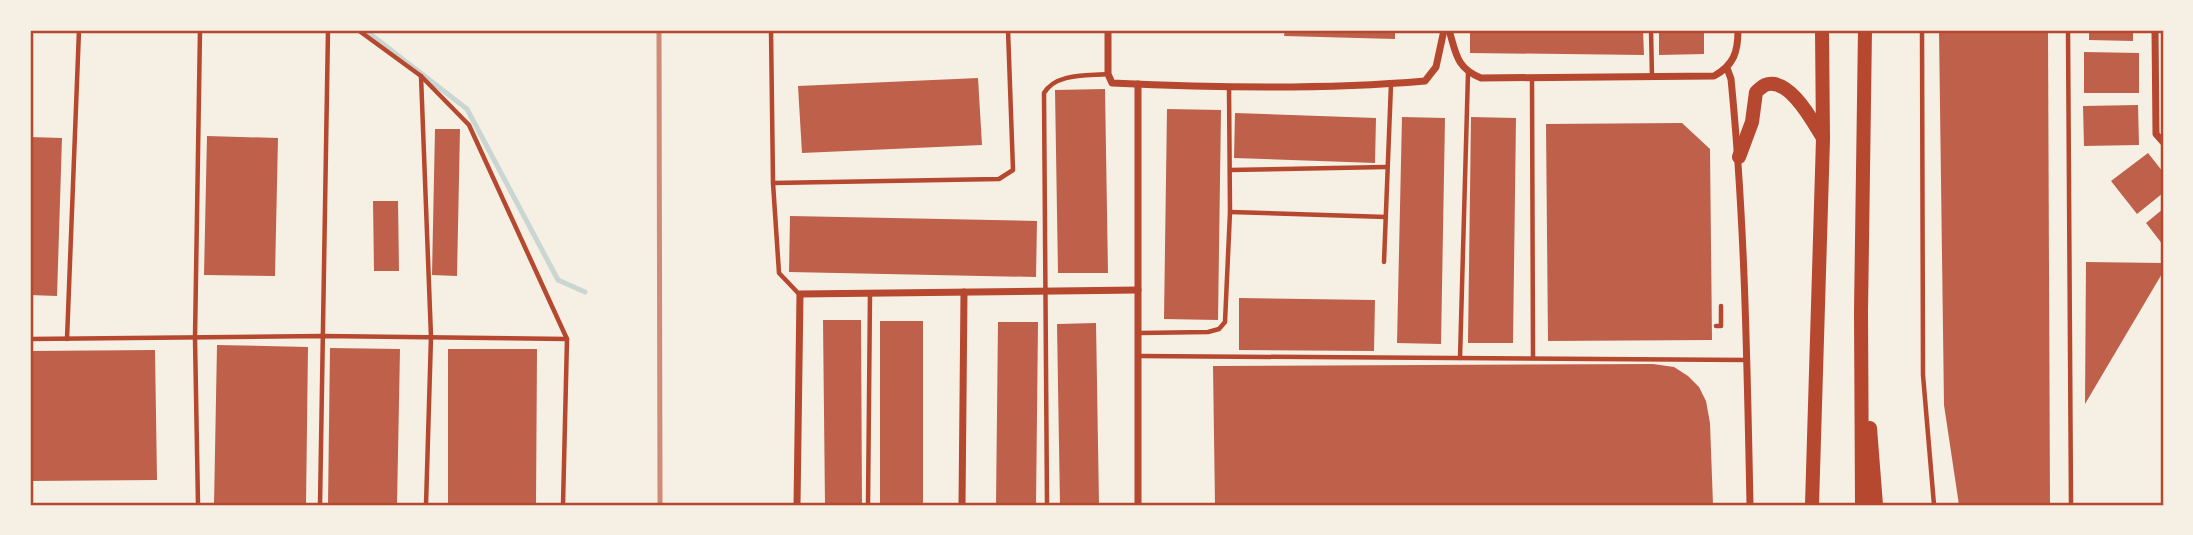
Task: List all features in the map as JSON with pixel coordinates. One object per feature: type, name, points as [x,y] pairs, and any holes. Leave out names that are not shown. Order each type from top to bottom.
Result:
[{"type":"highway","points":[[1812,505],[1823,139],[1822,30]]},
{"type":"highway","points":[[1862,505],[1861,312],[1866,31]]},
{"type":"highway","points":[[1739,157],[1752,121],[1756,92],[1765,85],[1777,85],[1789,92],[1802,106],[1823,139]]},
{"type":"highway","points":[[1861,312],[1876,505]]},
{"type":"street","points":[[1108,30],[1108,74],[1112,83],[1229,88],[1425,81],[1436,67],[1446,30]]},
{"type":"street","points":[[1446,30],[1460,66],[1480,78],[1714,76],[1727,68],[1736,56],[1738,30]]},
{"type":"street","points":[[2155,30],[2160,69],[2156,134],[2163,142]]},
{"type":"street","points":[[1727,68],[1731,79],[1739,157],[1750,505]]},
{"type":"street","points":[[1138,84],[1138,505]]},
{"type":"street","points":[[797,505],[800,294],[1138,290]]},
{"type":"street","points":[[961,505],[964,292]]},
{"type":"lane","points":[[67,339],[79,30]]},
{"type":"lane","points":[[198,505],[195,338],[200,30]]},
{"type":"lane","points":[[320,505],[328,30]]},
{"type":"lane","points":[[358,30],[421,76],[470,125],[567,339],[563,505]]},
{"type":"lane","points":[[771,30],[773,183],[779,273],[800,294]]},
{"type":"lane","points":[[773,183],[999,178],[1013,170],[1008,30]]},
{"type":"lane","points":[[1651,30],[1652,77]]},
{"type":"lane","points":[[1922,30],[1923,375],[1934,505]]},
{"type":"lane","points":[[2068,30],[2071,505]]},
{"type":"lane","points":[[1460,358],[1468,73]]},
{"type":"lane","points":[[1047,505],[1044,93],[1049,85],[1058,80],[1108,74]]},
{"type":"lane","points":[[421,76],[431,337],[426,505]]},
{"type":"lane","points":[[1532,78],[1533,358]]},
{"type":"lane","points":[[1384,262],[1391,84]]},
{"type":"lane","points":[[1138,333],[1208,332],[1219,329],[1225,322],[1230,212],[1229,88]]},
{"type":"lane","points":[[1230,170],[1386,167]]},
{"type":"lane","points":[[1230,212],[1386,217]]},
{"type":"lane","points":[[868,505],[870,293]]},
{"type":"lane","points":[[1716,326],[1721,326],[1721,306]]},
{"type":"lane","points":[[30,339],[322,336],[567,339]]},
{"type":"lane","points":[[1138,356],[1747,360]]},
{"type":"building","points":[[1285,30],[1395,30],[1395,39],[1284,36]]},
{"type":"building","points":[[1470,30],[1643,30],[1644,55],[1470,53]]},
{"type":"building","points":[[1659,30],[1704,30],[1704,54],[1659,55]]},
{"type":"building","points":[[1939,30],[2048,30],[2050,505],[1959,505],[1944,405]]},
{"type":"building","points":[[2089,30],[2133,30],[2133,41],[2089,40]]},
{"type":"building","points":[[2084,52],[2139,53],[2139,93],[2084,93]]},
{"type":"building","points":[[978,78],[982,145],[802,153],[798,86]]},
{"type":"building","points":[[1105,89],[1108,273],[1058,273],[1055,90]]},
{"type":"building","points":[[2138,105],[2139,145],[2084,146],[2083,106]]},
{"type":"building","points":[[1167,109],[1221,110],[1218,320],[1164,319]]},
{"type":"building","points":[[1235,113],[1376,118],[1375,163],[1234,158]]},
{"type":"building","points":[[1402,117],[1445,118],[1441,344],[1397,343]]},
{"type":"building","points":[[1471,117],[1516,118],[1513,343],[1468,343]]},
{"type":"building","points":[[1682,123],[1710,149],[1712,340],[1548,341],[1546,124]]},
{"type":"building","points":[[435,129],[460,129],[457,276],[432,275]]},
{"type":"building","points":[[207,136],[278,138],[275,276],[204,275]]},
{"type":"building","points":[[30,137],[62,138],[57,296],[30,295]]},
{"type":"building","points":[[2148,153],[2163,172],[2163,193],[2137,214],[2111,181]]},
{"type":"building","points":[[373,201],[398,201],[399,271],[374,271]]},
{"type":"building","points":[[2163,209],[2163,245],[2146,223]]},
{"type":"building","points":[[790,216],[1037,221],[1036,277],[789,272]]},
{"type":"building","points":[[2086,262],[2163,263],[2163,272],[2085,404]]},
{"type":"building","points":[[1239,298],[1375,300],[1374,351],[1239,350]]},
{"type":"building","points":[[823,320],[861,320],[862,505],[825,505]]},
{"type":"building","points":[[880,321],[923,321],[923,505],[880,505]]},
{"type":"building","points":[[998,322],[1038,322],[1036,505],[996,505]]},
{"type":"building","points":[[1096,323],[1099,505],[1060,505],[1057,324]]},
{"type":"building","points":[[217,345],[308,347],[306,505],[214,505]]},
{"type":"building","points":[[330,348],[400,349],[397,505],[328,505]]},
{"type":"building","points":[[448,349],[537,349],[536,505],[448,505]]},
{"type":"building","points":[[155,350],[157,480],[30,481],[30,351]]},
{"type":"building","points":[[1653,364],[1674,367],[1688,376],[1699,387],[1706,401],[1710,423],[1713,505],[1215,505],[1213,366]]},
{"type":"waterway","points":[[365,30],[467,109],[558,280],[585,292]]},
{"type":"railway","points":[[659,30],[660,505]]}]
